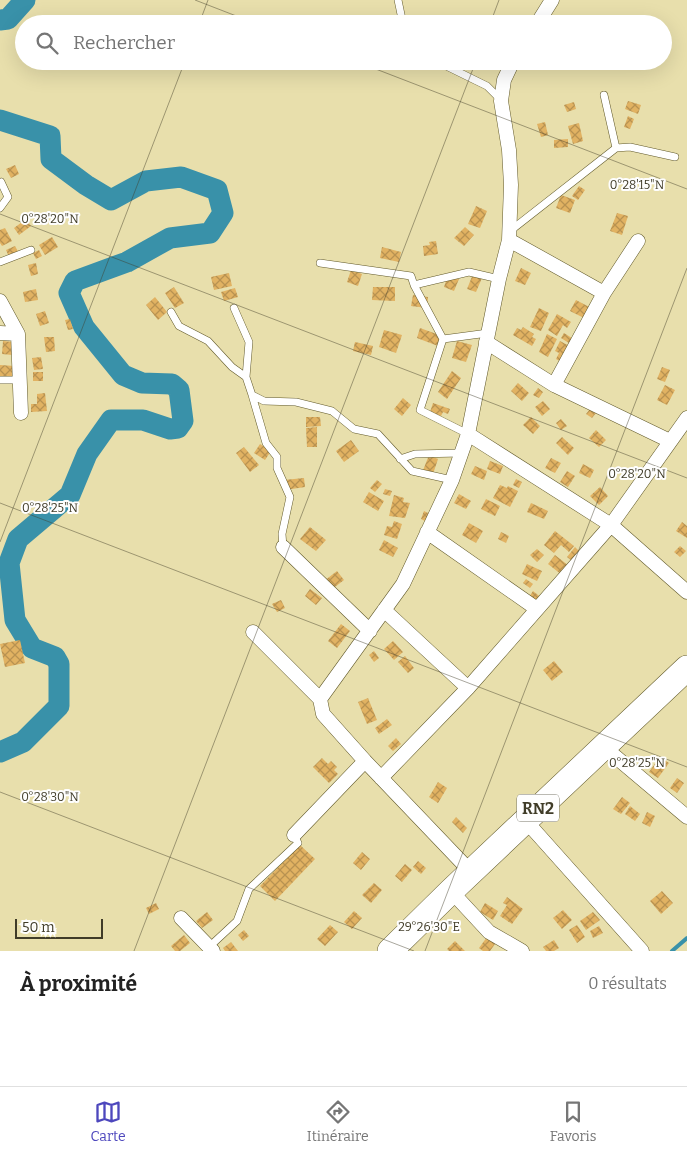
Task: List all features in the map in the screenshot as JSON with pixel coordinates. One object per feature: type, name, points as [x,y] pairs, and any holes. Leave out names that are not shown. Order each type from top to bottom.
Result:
[{"type":"highway","name":"RN2","points":[[390,951],[525,820],[687,668]]},
{"type":"street","points":[[543,15],[552,0]]},
{"type":"street","points":[[320,699],[403,584],[452,480],[468,434],[499,278],[510,235],[511,185],[509,150],[501,100],[504,80],[509,70]]},
{"type":"street","points":[[510,235],[604,293]]},
{"type":"street","points":[[554,385],[604,293],[638,241]]},
{"type":"street","points":[[0,301],[18,334],[21,413]]},
{"type":"street","points":[[0,333],[18,334]]},
{"type":"street","points":[[487,337],[554,385],[670,441]]},
{"type":"street","points":[[381,778],[468,688],[611,525],[687,418]]},
{"type":"street","points":[[468,434],[611,525],[687,592]]},
{"type":"street","points":[[427,532],[537,609]]},
{"type":"street","points":[[283,547],[370,631]]},
{"type":"street","points":[[384,610],[468,688]]},
{"type":"street","points":[[253,632],[320,699],[323,714],[471,872]]},
{"type":"street","points":[[604,747],[687,817]]},
{"type":"street","points":[[294,835],[365,761]]},
{"type":"street","points":[[525,820],[642,951]]},
{"type":"street","points":[[451,891],[489,932],[522,951]]},
{"type":"street","points":[[181,918],[211,949]]},
{"type":"lane","points":[[398,0],[401,15]]},
{"type":"lane","points":[[454,70],[487,86],[501,100]]},
{"type":"lane","points":[[604,95],[616,148]]},
{"type":"lane","points":[[510,235],[616,148],[630,147],[675,157]]},
{"type":"lane","points":[[0,208],[8,197],[1,182]]},
{"type":"lane","points":[[0,262],[31,250]]},
{"type":"lane","points":[[320,263],[411,276],[414,286],[443,339],[420,410],[468,434]]},
{"type":"lane","points":[[414,286],[469,272],[499,278]]},
{"type":"lane","points":[[234,308],[249,342],[246,377],[266,443],[277,457],[277,468],[290,497],[282,534],[283,547]]},
{"type":"lane","points":[[171,312],[179,326],[208,341],[232,367],[246,377]]},
{"type":"lane","points":[[443,339],[487,337]]},
{"type":"lane","points":[[0,380],[19,380]]},
{"type":"lane","points":[[252,395],[264,401],[296,402],[332,411],[354,429],[378,434],[412,471],[452,480]]},
{"type":"lane","points":[[400,459],[415,454],[462,453]]},
{"type":"lane","points":[[211,949],[237,921],[249,888],[298,843],[294,835]]},
{"type":"building","points":[[628,101],[641,105],[638,114],[625,109]]},
{"type":"building","points":[[574,102],[576,109],[567,112],[564,105]]},
{"type":"building","points":[[628,116],[634,119],[630,129],[624,127]]},
{"type":"building","points":[[545,122],[548,135],[541,137],[537,124]]},
{"type":"building","points":[[579,123],[583,141],[573,144],[568,126]]},
{"type":"building","points":[[568,139],[568,147],[554,148],[554,140]]},
{"type":"building","points":[[15,165],[19,174],[11,178],[6,169]]},
{"type":"building","points":[[579,186],[585,190],[578,200],[572,196]]},
{"type":"building","points":[[561,195],[575,200],[570,213],[556,208]]},
{"type":"building","points":[[476,206],[487,211],[480,228],[468,224]]},
{"type":"building","points":[[617,213],[628,216],[622,235],[610,231]]},
{"type":"building","points":[[26,219],[31,226],[19,235],[14,228]]},
{"type":"building","points":[[465,227],[474,235],[464,246],[454,238]]},
{"type":"building","points":[[5,228],[12,241],[2,246],[0,243],[0,230]]},
{"type":"building","points":[[52,237],[58,247],[45,255],[39,245]]},
{"type":"building","points":[[436,241],[438,254],[424,256],[423,246],[430,245],[429,242]]},
{"type":"building","points":[[15,246],[20,255],[10,259],[6,250]]},
{"type":"building","points":[[382,247],[401,252],[399,262],[380,258]]},
{"type":"building","points":[[39,250],[42,256],[36,259],[33,253]]},
{"type":"building","points":[[36,263],[38,274],[31,276],[28,265]]},
{"type":"building","points":[[521,268],[531,273],[525,285],[515,281]]},
{"type":"building","points":[[351,270],[362,274],[358,286],[347,282]]},
{"type":"building","points":[[229,273],[232,286],[214,290],[211,277]]},
{"type":"building","points":[[473,274],[482,278],[476,292],[467,289]]},
{"type":"building","points":[[448,275],[459,279],[454,291],[444,287]]},
{"type":"building","points":[[174,287],[184,303],[175,308],[165,293]]},
{"type":"building","points":[[373,287],[395,287],[395,301],[372,300]]},
{"type":"building","points":[[235,288],[238,297],[224,301],[221,292]]},
{"type":"building","points":[[36,289],[38,300],[25,302],[23,292]]},
{"type":"building","points":[[413,295],[428,297],[427,308],[411,306]]},
{"type":"building","points":[[155,297],[167,312],[158,320],[146,305]]},
{"type":"building","points":[[576,300],[593,309],[588,320],[570,311]]},
{"type":"building","points":[[539,308],[549,313],[541,331],[530,327]]},
{"type":"building","points":[[45,311],[49,323],[40,326],[36,314]]},
{"type":"building","points":[[557,314],[571,322],[567,328],[563,325],[557,336],[548,330]]},
{"type":"building","points":[[70,319],[73,329],[68,330],[65,320]]},
{"type":"building","points":[[523,327],[534,334],[532,337],[536,339],[532,346],[513,335],[517,328],[521,330]]},
{"type":"building","points":[[420,328],[442,336],[438,346],[417,338]]},
{"type":"building","points":[[384,330],[402,335],[396,353],[379,347]]},
{"type":"building","points":[[564,333],[575,340],[572,345],[561,338]]},
{"type":"building","points":[[547,334],[557,339],[548,357],[539,352]]},
{"type":"building","points":[[44,337],[54,337],[55,351],[46,352]]},
{"type":"building","points":[[3,341],[13,342],[12,355],[2,354]]},
{"type":"building","points":[[457,341],[472,345],[466,362],[452,358]]},
{"type":"building","points":[[560,341],[573,348],[563,363],[556,359],[559,353],[555,351]]},
{"type":"building","points":[[355,342],[373,346],[371,355],[353,351]]},
{"type":"building","points":[[41,357],[43,369],[34,370],[32,358]]},
{"type":"building","points":[[0,365],[15,366],[15,376],[0,376]]},
{"type":"building","points":[[662,367],[670,370],[665,382],[657,379]]},
{"type":"building","points":[[452,371],[461,378],[447,399],[438,392]]},
{"type":"building","points":[[33,372],[43,372],[43,381],[33,381]]},
{"type":"building","points":[[518,383],[529,393],[522,401],[511,391]]},
{"type":"building","points":[[665,385],[675,390],[667,405],[657,400]]},
{"type":"building","points":[[538,388],[543,392],[539,398],[533,395]]},
{"type":"building","points":[[45,393],[47,411],[31,412],[31,404],[37,404],[37,394]]},
{"type":"building","points":[[403,398],[411,405],[402,416],[394,409]]},
{"type":"building","points":[[543,401],[550,409],[542,416],[535,407]]},
{"type":"building","points":[[433,403],[450,409],[448,414],[443,412],[441,416],[430,412]]},
{"type":"building","points":[[594,404],[600,408],[592,418],[586,414]]},
{"type":"building","points":[[306,417],[320,417],[321,426],[306,427]]},
{"type":"building","points":[[531,417],[540,426],[533,434],[523,425]]},
{"type":"building","points":[[561,419],[567,426],[561,430],[556,423]]},
{"type":"building","points":[[317,427],[317,447],[307,447],[306,428]]},
{"type":"building","points":[[596,430],[606,440],[599,447],[589,438]]},
{"type":"building","points":[[562,437],[574,448],[568,455],[556,443]]},
{"type":"building","points":[[351,440],[359,451],[344,462],[336,451]]},
{"type":"building","points":[[260,444],[271,451],[265,460],[254,453]]},
{"type":"building","points":[[244,447],[259,465],[250,472],[236,453]]},
{"type":"building","points":[[429,455],[438,459],[432,477],[422,473]]},
{"type":"building","points":[[551,458],[561,463],[555,473],[545,468]]},
{"type":"building","points":[[490,461],[503,466],[500,474],[487,469]]},
{"type":"building","points":[[583,464],[594,470],[590,478],[579,473]]},
{"type":"building","points":[[475,466],[487,471],[484,480],[471,474]]},
{"type":"building","points":[[567,471],[575,476],[568,487],[560,482]]},
{"type":"building","points":[[304,478],[305,487],[285,490],[284,480]]},
{"type":"building","points":[[516,479],[522,482],[519,488],[513,485]]},
{"type":"building","points":[[377,480],[382,484],[375,492],[370,488]]},
{"type":"building","points":[[500,485],[507,488],[508,486],[518,491],[510,507],[493,498]]},
{"type":"building","points":[[600,487],[608,496],[599,505],[590,496]]},
{"type":"building","points":[[385,489],[392,491],[390,496],[383,494]]},
{"type":"building","points":[[369,492],[384,501],[378,511],[363,502]]},
{"type":"building","points":[[459,494],[471,501],[466,509],[454,503]]},
{"type":"building","points":[[394,495],[404,498],[403,502],[410,503],[405,518],[389,516]]},
{"type":"building","points":[[486,499],[500,506],[495,516],[481,509]]},
{"type":"building","points":[[531,503],[548,511],[544,519],[527,512]]},
{"type":"building","points":[[424,511],[430,514],[427,522],[421,519]]},
{"type":"building","points":[[394,521],[402,524],[397,539],[384,535],[387,526],[392,527]]},
{"type":"building","points":[[682,522],[687,526],[687,538],[676,531]]},
{"type":"building","points":[[469,523],[483,531],[476,543],[462,535]]},
{"type":"building","points":[[310,527],[326,540],[316,551],[300,539]]},
{"type":"building","points":[[555,531],[574,546],[569,552],[561,545],[554,553],[544,545]]},
{"type":"building","points":[[501,532],[509,536],[506,543],[498,539]]},
{"type":"building","points":[[384,540],[398,548],[393,557],[379,550]]},
{"type":"building","points":[[680,546],[686,551],[680,557],[674,552]]},
{"type":"building","points":[[575,547],[580,552],[572,561],[567,557]]},
{"type":"building","points":[[537,549],[544,555],[537,562],[530,555]]},
{"type":"building","points":[[555,555],[569,566],[562,575],[548,564]]},
{"type":"building","points":[[527,564],[542,571],[537,581],[522,574]]},
{"type":"building","points":[[337,571],[344,580],[331,590],[324,581]]},
{"type":"building","points":[[526,579],[533,584],[530,588],[523,583]]},
{"type":"building","points":[[310,589],[322,598],[316,605],[305,596]]},
{"type":"building","points":[[533,591],[543,599],[537,607],[527,600]]},
{"type":"building","points":[[281,600],[285,608],[277,612],[272,604]]},
{"type":"building","points":[[341,624],[350,631],[337,648],[328,641]]},
{"type":"building","points":[[20,640],[25,663],[5,667],[0,644]]},
{"type":"building","points":[[393,641],[403,652],[394,660],[384,649]]},
{"type":"building","points":[[374,651],[379,658],[374,662],[369,655]]},
{"type":"building","points":[[405,656],[414,668],[408,673],[398,662]]},
{"type":"building","points":[[554,661],[563,672],[552,681],[543,670]]},
{"type":"building","points":[[368,698],[377,720],[367,724],[358,702]]},
{"type":"building","points":[[387,719],[392,725],[379,734],[375,728]]},
{"type":"building","points":[[396,738],[401,744],[393,751],[388,746]]},
{"type":"building","points":[[660,757],[669,763],[658,778],[649,772]]},
{"type":"building","points":[[322,758],[328,764],[331,761],[337,767],[334,770],[338,774],[329,783],[313,767]]},
{"type":"building","points":[[677,778],[684,783],[677,793],[670,788]]},
{"type":"building","points":[[438,782],[447,788],[438,803],[429,797]]},
{"type":"building","points":[[622,797],[630,803],[621,814],[613,809]]},
{"type":"building","points":[[630,806],[640,814],[635,821],[625,814]]},
{"type":"building","points":[[647,812],[655,816],[650,827],[642,823]]},
{"type":"building","points":[[456,817],[467,828],[463,833],[452,822]]},
{"type":"building","points":[[300,845],[315,859],[275,901],[260,886]]},
{"type":"building","points":[[362,852],[370,859],[361,870],[353,863]]},
{"type":"building","points":[[418,861],[426,868],[421,874],[413,867]]},
{"type":"building","points":[[405,864],[412,870],[402,882],[395,876]]},
{"type":"building","points":[[374,883],[382,890],[371,903],[362,895]]},
{"type":"building","points":[[662,891],[673,903],[661,914],[650,901]]},
{"type":"building","points":[[507,897],[523,909],[512,924],[500,916],[507,905],[503,903]]},
{"type":"building","points":[[156,903],[159,909],[149,914],[146,908]]},
{"type":"building","points":[[485,903],[498,911],[493,920],[480,912]]},
{"type":"building","points":[[563,910],[572,920],[562,929],[553,918]]},
{"type":"building","points":[[354,911],[362,918],[352,929],[344,922]]},
{"type":"building","points":[[207,912],[213,920],[202,928],[196,921]]},
{"type":"building","points":[[593,912],[600,920],[586,930],[580,921]]},
{"type":"building","points":[[330,925],[338,932],[325,946],[317,939]]},
{"type":"building","points":[[577,925],[585,937],[577,943],[569,930]]},
{"type":"building","points":[[599,926],[603,933],[593,938],[590,931]]},
{"type":"building","points":[[244,930],[249,936],[243,941],[238,935]]},
{"type":"building","points":[[184,935],[190,943],[180,951],[175,951],[171,946]]},
{"type":"building","points":[[487,937],[495,944],[490,951],[483,951],[479,948]]},
{"type":"building","points":[[554,940],[559,948],[554,951],[546,951],[543,947]]},
{"type":"building","points":[[455,941],[465,951],[449,951],[447,949]]},
{"type":"building","points":[[231,942],[238,951],[225,951],[223,948]]},
{"type":"waterway","points":[[0,20],[8,19],[25,0]]},
{"type":"waterway","points":[[0,120],[50,136],[51,159],[86,185],[111,200],[146,181],[181,177],[217,190],[223,213],[210,233],[170,238],[127,262],[75,281],[69,293],[84,327],[123,375],[142,383],[172,384],[179,390],[183,421],[178,428],[170,429],[143,420],[111,420],[87,454],[70,495],[18,539],[9,563],[15,620],[32,648],[55,657],[59,664],[59,706],[23,742],[0,752]]},
{"type":"waterway","points":[[672,951],[687,938]]}]
